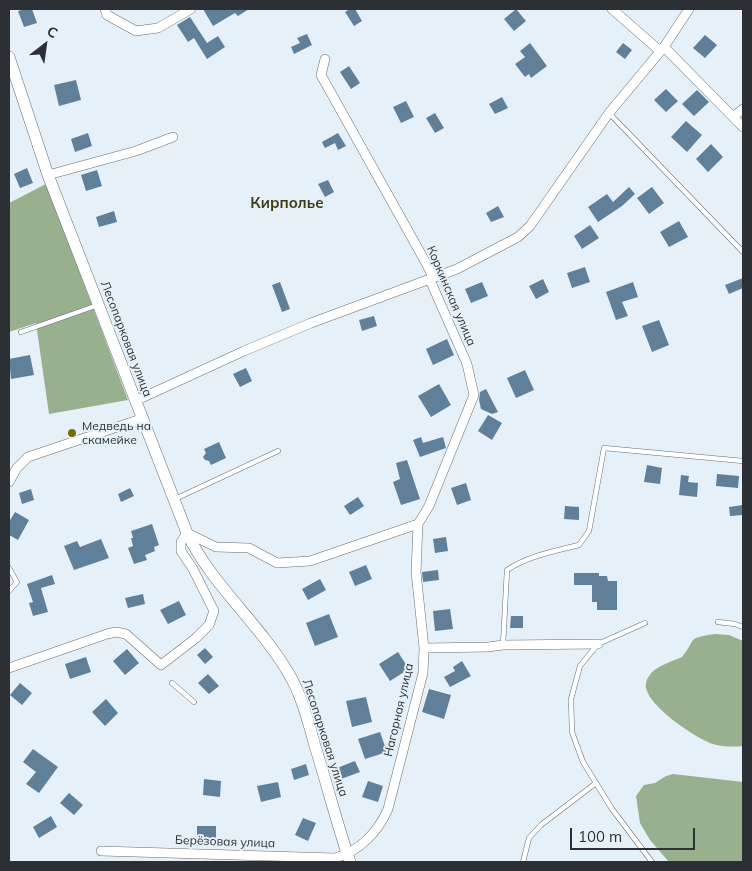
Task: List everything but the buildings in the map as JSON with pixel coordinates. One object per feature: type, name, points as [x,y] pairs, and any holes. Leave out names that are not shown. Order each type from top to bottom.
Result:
[{"type":"street","points":[[105,9],[107,15],[136,31],[158,28],[191,9]]},
{"type":"street","points":[[612,9],[662,49],[743,127]]},
{"type":"street","points":[[135,401],[244,351],[311,323],[430,280],[483,256],[518,237],[530,226],[609,113],[662,49],[689,9]]},
{"type":"street","name":"Лесопарковая улица","points":[[9,57],[48,175],[186,533],[208,568],[280,659],[298,692],[349,858]]},
{"type":"street","name":"Коркинская улица","points":[[325,59],[321,75],[432,275],[430,280],[467,364],[474,395],[429,506],[418,524]]},
{"type":"street","points":[[733,117],[743,109]]},
{"type":"street","points":[[48,175],[136,151],[172,137]]},
{"type":"street","points":[[9,482],[17,468],[28,458],[141,419]]},
{"type":"street","points":[[9,668],[116,632],[126,634],[161,665],[210,625],[214,611],[193,569],[181,551],[181,542],[186,533],[216,547],[249,548],[277,563],[310,561],[418,524]]},
{"type":"street","name":"Нагорная улица","points":[[349,858],[382,823],[388,809],[423,673],[424,648],[416,572],[418,524]]},
{"type":"street","points":[[424,648],[598,644]]},
{"type":"street","name":"Берёзовая улица","points":[[101,851],[349,858]]},
{"type":"lane","points":[[609,113],[743,252]]},
{"type":"lane","points":[[21,332],[98,304]]},
{"type":"lane","points":[[503,645],[508,570],[516,564],[579,545],[589,531],[604,448],[743,461]]},
{"type":"lane","points":[[174,500],[278,451]]},
{"type":"lane","points":[[9,568],[17,582],[9,591]]},
{"type":"lane","points":[[718,622],[735,624],[743,628]]},
{"type":"lane","points":[[645,623],[598,644],[580,666],[571,699],[572,732],[583,762],[612,809],[652,862]]},
{"type":"lane","points":[[172,683],[194,702]]},
{"type":"lane","points":[[523,862],[529,838],[541,825],[596,783]]},
{"type":"green space","points":[[46,184],[128,400],[49,414],[36,323],[9,332],[9,203]]},
{"type":"green space","points":[[715,634],[729,635],[743,641],[743,746],[717,745],[705,741],[661,710],[647,691],[646,683],[651,673],[682,657],[696,638]]},
{"type":"green space","points":[[673,774],[743,782],[743,862],[669,862],[650,840],[640,823],[636,796],[644,785],[655,783]]},
{"type":"place","name":"Медведь на скамейке","points":[[72,433]]},
{"type":"district","name":"Кирполье","points":[[287,203]]}]
